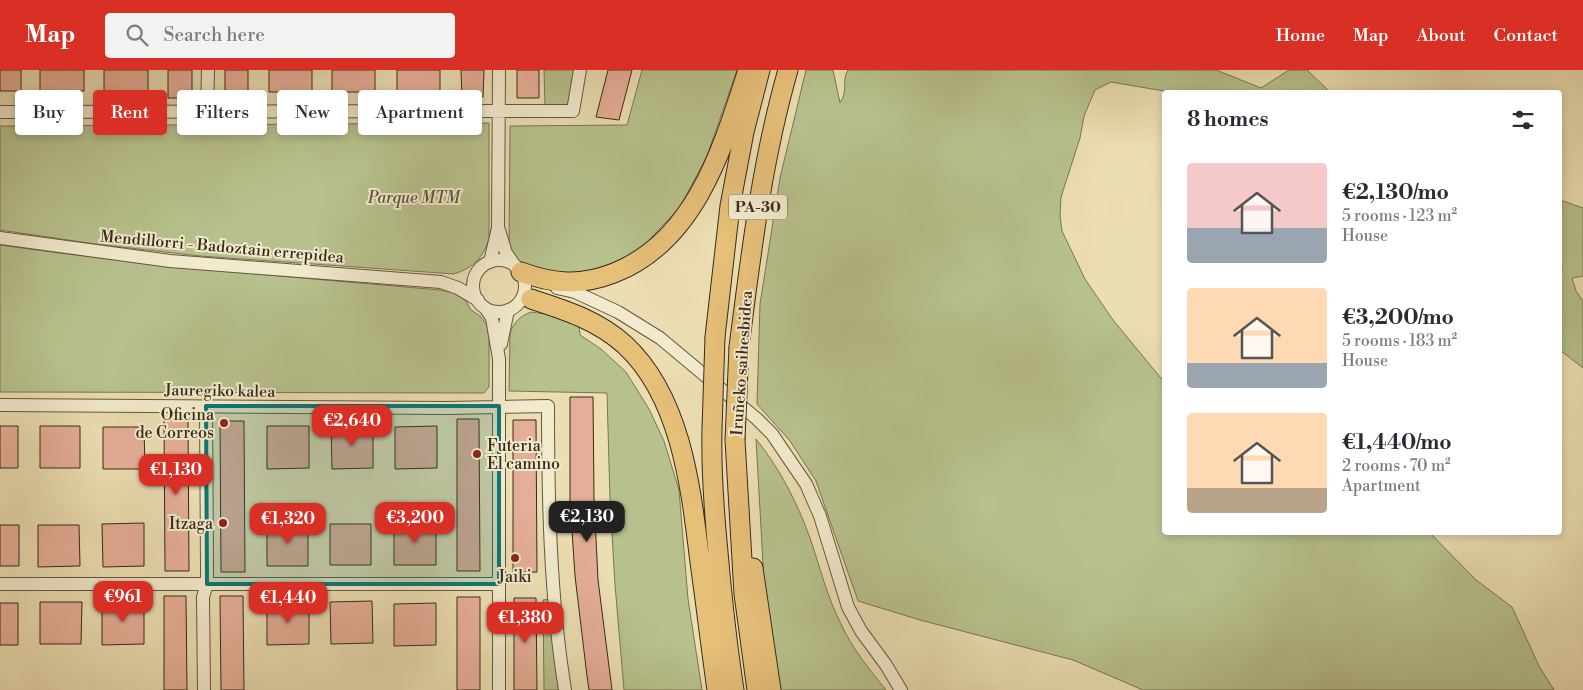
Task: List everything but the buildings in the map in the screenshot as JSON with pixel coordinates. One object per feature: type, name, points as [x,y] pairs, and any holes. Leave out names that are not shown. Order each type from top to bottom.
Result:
[{"type":"highway","points":[[520,273],[549,281],[580,282],[601,278],[628,268],[651,253],[673,232],[705,186],[732,120],[748,70]]},
{"type":"highway","name":"Iruñeko saihesbidea","points":[[734,690],[726,632],[711,458],[715,337],[730,206],[744,132],[760,70]]},
{"type":"highway","name":"Iruñeko saihesbidea","points":[[757,690],[744,594],[735,440],[739,347],[754,226],[775,115],[788,70]]},
{"type":"highway","points":[[526,299],[579,315],[603,328],[625,345],[641,363],[666,405],[683,453],[691,489],[717,690]]},
{"type":"highway","points":[[698,540],[711,458]]},
{"type":"highway","points":[[737,475],[758,595],[771,690]]},
{"type":"street","points":[[208,70],[208,90]]},
{"type":"street","points":[[490,262],[498,228],[499,70]]},
{"type":"street","points":[[267,112],[573,111],[580,70]]},
{"type":"street","points":[[0,112],[177,112]]},
{"type":"street","points":[[498,228],[506,253],[520,273],[526,299]]},
{"type":"street","name":"Mendillorri - Badoztain errepidea","points":[[0,238],[170,261],[441,282],[475,278]]},
{"type":"street","points":[[499,359],[492,318],[473,289],[475,278],[481,268],[490,262],[499,260],[508,262],[520,273],[575,292],[618,312],[660,338],[757,419],[772,434],[806,484],[820,516],[848,607],[861,631],[886,665],[900,690]]},
{"type":"street","name":"Mendillorri - Badoztain errepidea","points":[[441,282],[458,288],[482,305]]},
{"type":"street","points":[[482,305],[497,312],[508,310],[526,299],[552,296],[590,300]]},
{"type":"street","points":[[499,690],[499,359],[502,331],[508,310]]},
{"type":"street","name":"Jauregiko kalea","points":[[0,405],[466,408],[548,406],[548,505],[560,655],[565,690]]},
{"type":"street","points":[[204,690],[203,597],[207,584],[206,406]]},
{"type":"street","points":[[0,584],[499,584]]},
{"type":"street","points":[[886,665],[910,690]]},
{"type":"highlighted area","points":[[206,406],[499,406],[499,584],[207,584]]},
{"type":"green space","points":[[544,70],[576,70],[568,104],[563,106],[545,106]]},
{"type":"green space","points":[[642,70],[737,70],[707,156],[680,207],[637,253],[603,268],[569,276],[522,266],[509,254],[510,126],[627,125]]},
{"type":"green space","points":[[806,70],[833,70],[840,103],[844,94],[845,78],[848,70],[1216,70],[1261,88],[1289,70],[1308,70],[1328,90],[1162,91],[1111,82],[1095,90],[1084,116],[1080,138],[1061,197],[1060,215],[1062,231],[1085,279],[1113,320],[1162,379],[1162,535],[1432,535],[1475,579],[1512,607],[1539,666],[1554,690],[1143,690],[1073,660],[920,620],[858,601],[816,481],[790,441],[757,404],[760,304],[780,178]]},
{"type":"green space","name":"Parque MTM","points":[[482,123],[489,123],[489,239],[484,252],[472,265],[454,274],[200,256],[95,244],[0,230],[0,126],[15,126],[15,135],[83,135],[83,125],[93,125],[93,135],[167,135],[167,125],[177,125],[177,135],[267,135],[267,124],[277,124],[277,135],[348,135],[348,124],[358,124],[358,135],[482,135]]},
{"type":"green space","points":[[1562,201],[1583,208],[1583,276],[1572,278],[1576,291],[1583,301],[1583,368],[1562,352]]},
{"type":"green space","points":[[0,245],[165,265],[440,290],[454,293],[466,301],[471,310],[480,316],[487,325],[489,338],[489,387],[484,393],[0,392]]},
{"type":"green space","points":[[531,312],[552,315],[579,325],[580,335],[601,349],[626,372],[649,409],[664,441],[679,490],[688,599],[702,690],[624,690],[610,499],[607,393],[509,391],[510,333],[518,320]]},
{"type":"green space","points":[[756,439],[780,474],[799,512],[836,614],[845,633],[861,658],[886,690],[780,690],[764,581]]},
{"type":"green space","points":[[550,599],[560,690],[544,690],[543,600]]},
{"type":"place","name":"Oficina de Correos","points":[[224,423]]},
{"type":"place","name":"Futeria El camino","points":[[477,454]]},
{"type":"place","name":"Itzaga","points":[[223,523]]},
{"type":"place","name":"Jaiki","points":[[515,558]]}]
